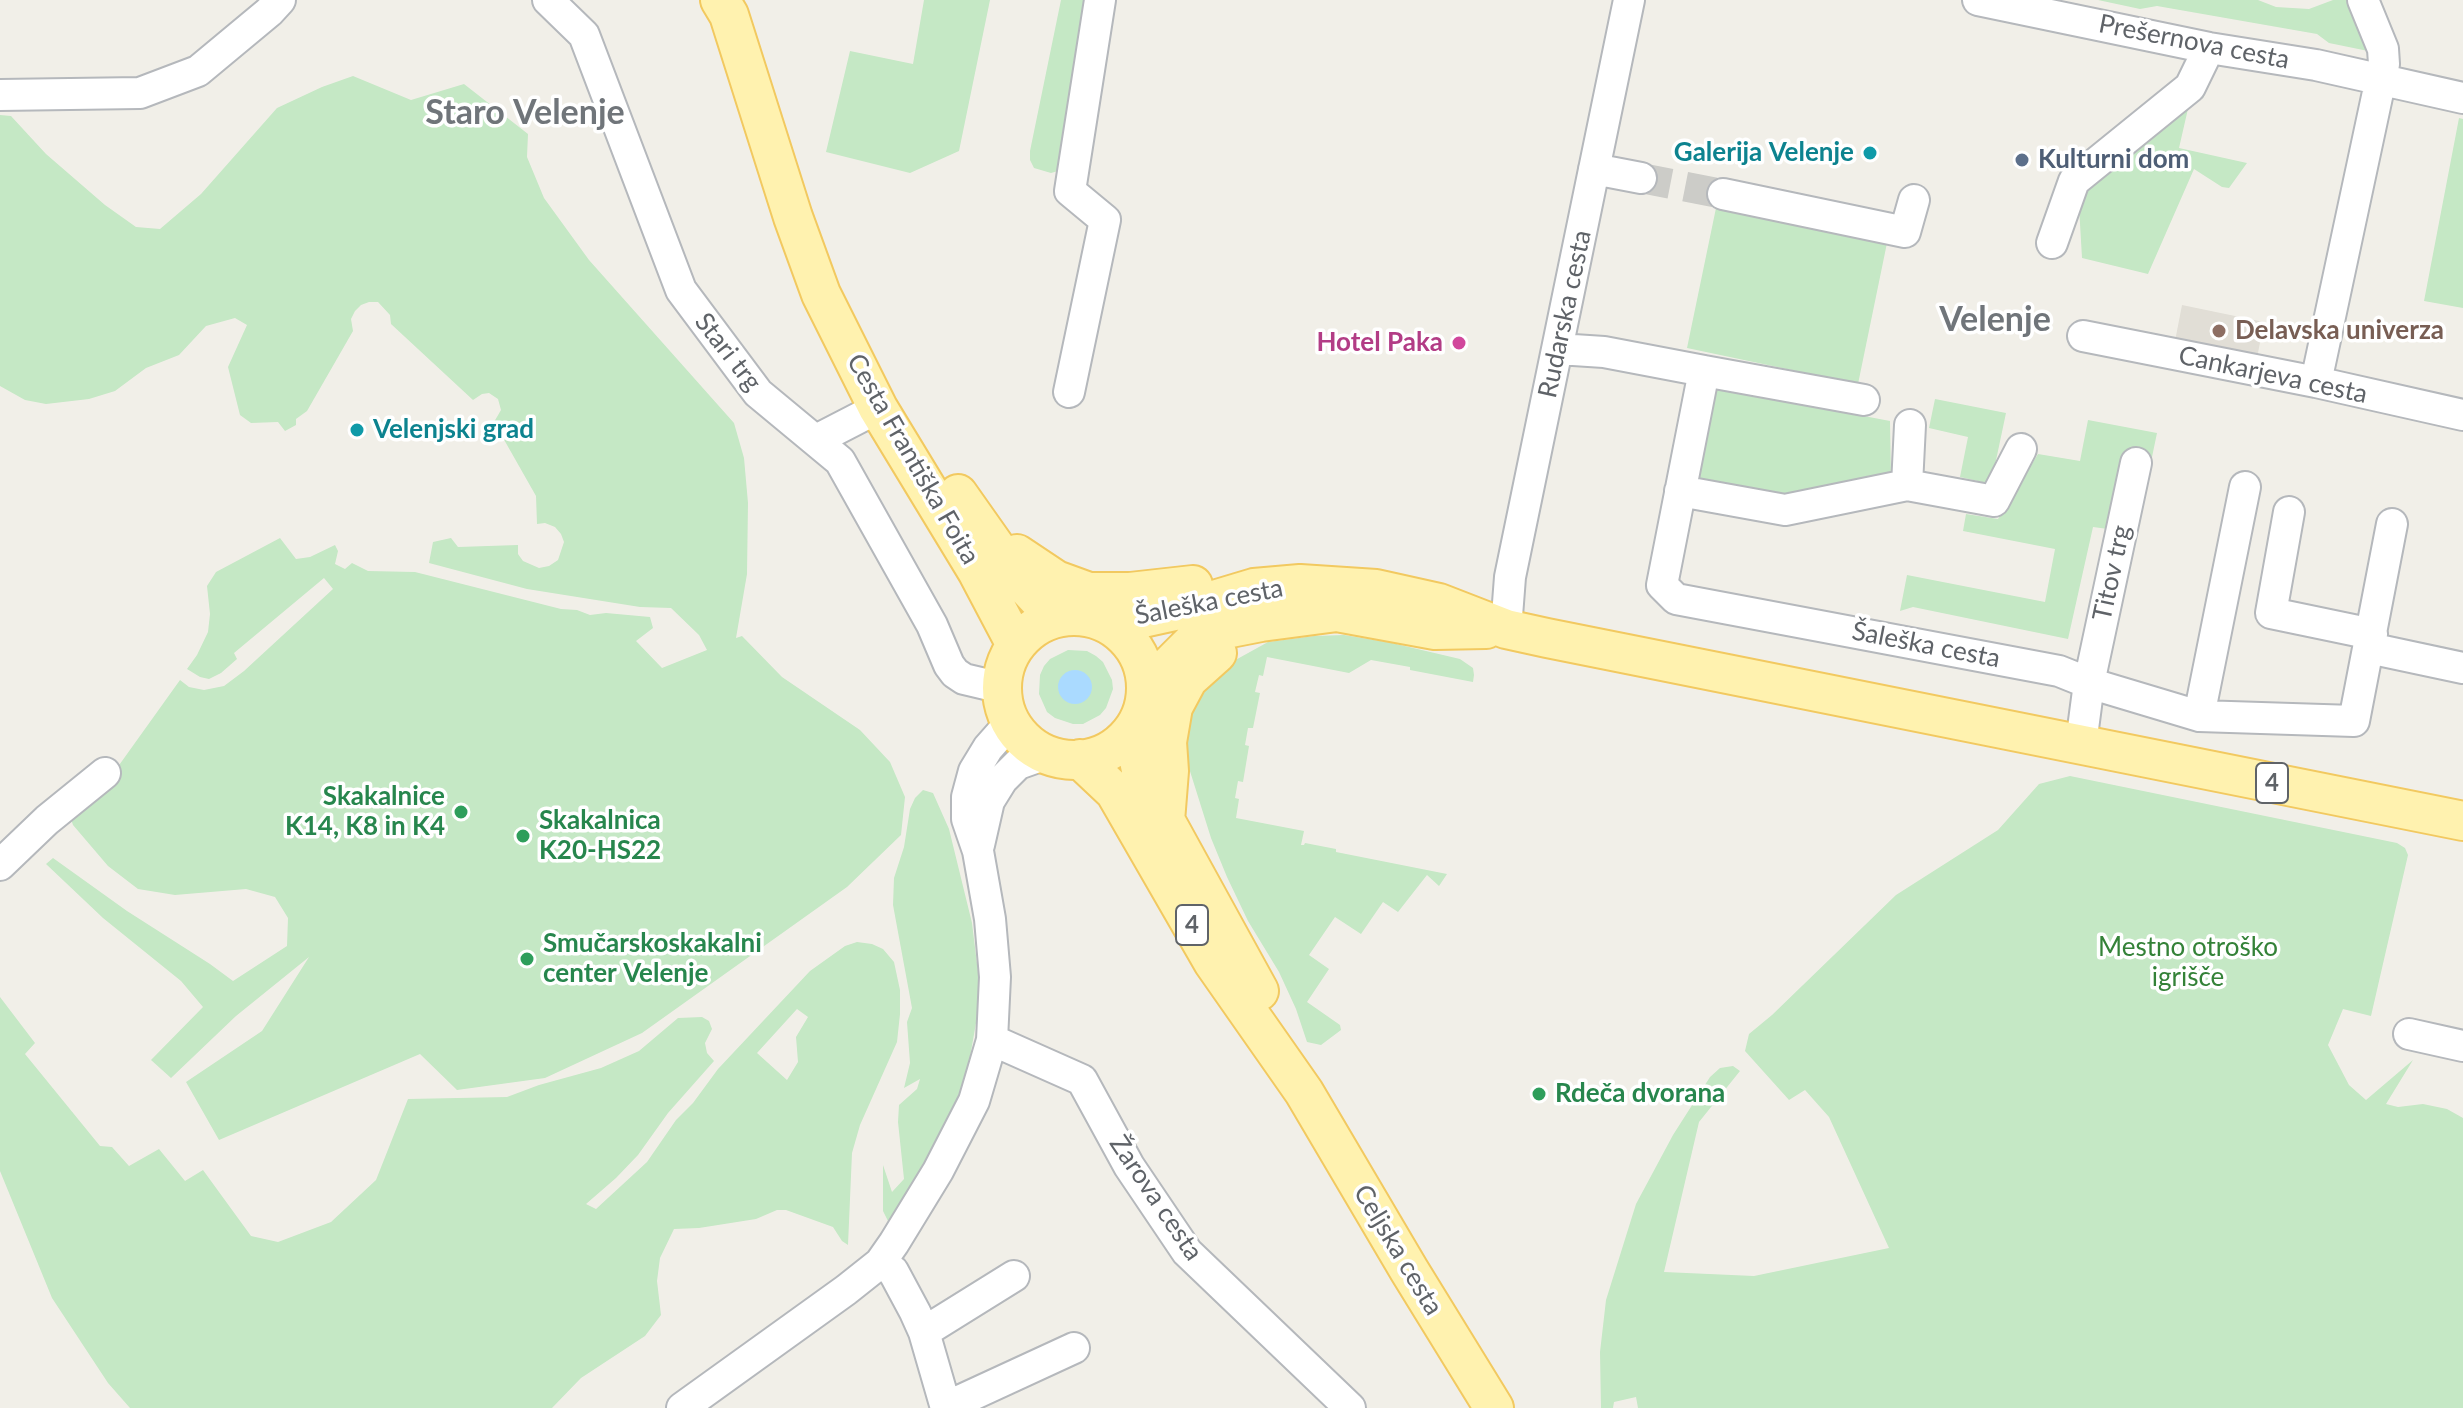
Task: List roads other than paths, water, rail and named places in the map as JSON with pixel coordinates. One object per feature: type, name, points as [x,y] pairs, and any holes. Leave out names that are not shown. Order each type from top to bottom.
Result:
[{"type":"main road","name":"Cesta Františka Foita","points":[[720,0],[729,15],[793,217],[821,294],[878,408],[977,571],[1016,645]]},
{"type":"main road","name":"Cesta Františka Foita","points":[[739,0],[754,33],[823,244],[880,363],[924,443],[973,515],[1013,572],[1056,618]]},
{"type":"main road","name":"Cesta Františka Foita","points":[[973,515],[1025,561],[1056,580],[1089,592],[1130,592],[1203,583],[1257,605]]},
{"type":"main road","name":"Šaleška cesta","points":[[1144,700],[1192,643],[1257,605]]},
{"type":"main road","name":"Šaleška cesta","points":[[1098,620],[1143,618],[1184,609],[1257,605],[1337,612],[1435,630],[1506,629],[2463,821]]},
{"type":"main road","points":[[1165,821],[1169,771],[1167,742],[1173,707],[1188,679],[1257,605]]},
{"type":"main road","points":[[1006,705],[1003,673],[1016,645],[1027,633],[1056,618],[1077,616],[1098,620],[1118,630],[1133,647],[1143,667],[1144,700],[1135,727],[1118,745],[1096,756],[1063,757]]},
{"type":"main road","name":"Celjska cesta","points":[[1144,700],[1136,746],[1143,780],[1284,1035],[1304,1092]]},
{"type":"main road","name":"4","points":[[1006,705],[1026,741],[1063,757]]},
{"type":"main road","name":"Celjska cesta","points":[[1063,757],[1115,792],[1213,962],[1304,1092],[1494,1408]]},
{"type":"street","points":[[0,95],[140,93],[198,71],[269,12],[279,0]]},
{"type":"street","name":"Stari trg","points":[[548,0],[584,35],[681,290],[758,393],[840,461],[932,625],[949,665],[964,679],[1006,705]]},
{"type":"street","points":[[1069,392],[1105,220],[1070,191],[1100,0]]},
{"type":"street","name":"Rudarska cesta","points":[[1506,629],[1510,577],[1629,0]]},
{"type":"street","name":"Prešernova cesta","points":[[1978,0],[2209,48],[2316,65],[2463,98]]},
{"type":"street","points":[[2316,382],[2382,80],[2383,49],[2363,0]]},
{"type":"street","points":[[2052,243],[2074,181],[2190,87],[2209,48]]},
{"type":"street","points":[[1594,169],[1641,178]]},
{"type":"street","points":[[1723,194],[1905,232],[1914,200]]},
{"type":"street","name":"Cankarjeva cesta","points":[[2083,336],[2463,415]]},
{"type":"street","points":[[1558,349],[1604,352],[1864,400]]},
{"type":"street","name":"Šaleška cesta","points":[[1704,371],[1662,585],[1676,599],[2059,671],[2199,716],[2354,721],[2392,524]]},
{"type":"street","points":[[816,440],[878,408]]},
{"type":"street","points":[[1907,485],[1910,425]]},
{"type":"street","points":[[1680,491],[1785,510],[1907,485],[1994,501],[2021,449]]},
{"type":"street","name":"Titov trg","points":[[2081,744],[2089,683],[2136,463]]},
{"type":"street","points":[[2199,716],[2245,487]]},
{"type":"street","points":[[2289,512],[2271,613],[2463,668]]},
{"type":"street","points":[[682,1408],[880,1263],[938,1171],[974,1101],[992,1040],[995,977],[990,919],[978,851],[967,819],[967,797],[974,771],[988,748],[1006,705]]},
{"type":"street","points":[[978,851],[989,801],[1002,780],[1018,764],[1063,757]]},
{"type":"street","points":[[0,865],[47,820],[105,773]]},
{"type":"street","points":[[2409,1034],[2463,1046]]},
{"type":"street","name":"Žarova cesta","points":[[992,1040],[1082,1080],[1129,1166],[1187,1252],[1350,1408]]},
{"type":"street","points":[[880,1263],[893,1271],[924,1332],[946,1408],[1074,1348]]},
{"type":"street","points":[[924,1332],[1014,1276]]},
{"type":"street","points":[[926,1408],[928,1391],[936,1374]]},
{"type":"water","points":[[1075,670],[1087,675],[1092,687],[1087,699],[1075,704],[1063,699],[1058,687],[1063,675]]},
{"type":"tunnel","points":[[1641,178],[1723,194]]},
{"type":"place","name":"Galerija Velenje","points":[[1870,153]]},
{"type":"place","name":"Kulturni dom","points":[[2022,160]]},
{"type":"place","name":"Delavska univerza","points":[[2219,331]]},
{"type":"place","name":"Hotel Paka","points":[[1459,343]]},
{"type":"place","name":"Velenjski grad","points":[[357,430]]},
{"type":"place","name":"Skakalnice K14, K8 in K4","points":[[461,812]]},
{"type":"place","name":"Skakalnica K20-HS22","points":[[523,836]]},
{"type":"place","name":"Smučarskoskakalni center Velenje","points":[[527,959]]},
{"type":"place","name":"Rdeča dvorana","points":[[1539,1094]]},
{"type":"district","name":"Staro Velenje","points":[[525,113]]},
{"type":"district","name":"Velenje","points":[[1995,320]]},
{"type":"park label","name":"Mestno otroško igrišče","points":[[2188,963]]}]
